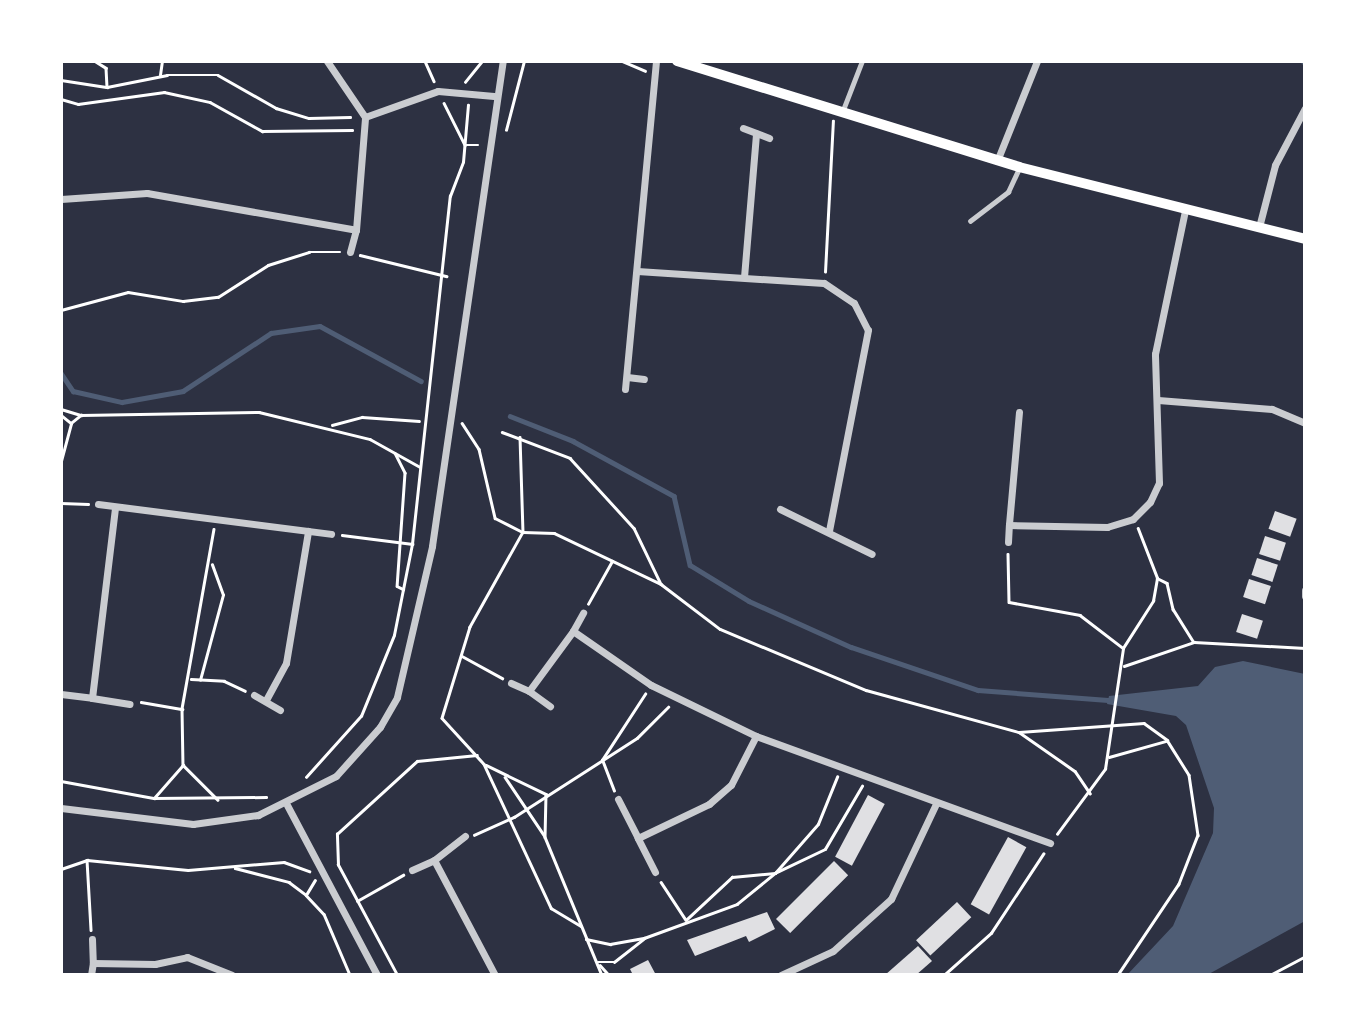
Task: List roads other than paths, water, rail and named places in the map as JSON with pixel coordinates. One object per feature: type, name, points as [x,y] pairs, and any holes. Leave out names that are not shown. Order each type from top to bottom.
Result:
[{"type":"main road","points":[[677,61],[839,109],[997,161],[1305,239]]},
{"type":"street","points":[[327,61],[363,116],[365,130],[356,230],[350,252]]},
{"type":"street","points":[[61,808],[193,824],[287,804],[359,754],[397,697],[432,546],[494,96],[503,61]]},
{"type":"street","points":[[625,389],[656,61]]},
{"type":"street","points":[[997,161],[1037,61]]},
{"type":"street","points":[[363,116],[438,91],[494,96]]},
{"type":"street","points":[[1259,227],[1275,165],[1305,108]]},
{"type":"street","points":[[743,128],[769,138]]},
{"type":"street","points":[[744,277],[756,133]]},
{"type":"street","points":[[61,199],[159,194],[356,230]]},
{"type":"street","points":[[1009,525],[1107,527],[1133,519],[1159,483],[1155,354],[1185,210]]},
{"type":"street","points":[[637,271],[824,283],[854,303],[868,330],[829,531]]},
{"type":"street","points":[[627,377],[645,379]]},
{"type":"street","points":[[1158,400],[1272,409],[1305,423]]},
{"type":"street","points":[[1008,542],[1019,412]]},
{"type":"street","points":[[98,504],[216,516],[331,534]]},
{"type":"street","points":[[92,698],[115,507]]},
{"type":"street","points":[[780,509],[872,554]]},
{"type":"street","points":[[266,700],[292,640],[308,531]]},
{"type":"street","points":[[1305,590],[1305,596]]},
{"type":"street","points":[[528,691],[583,614]]},
{"type":"street","points":[[573,631],[650,685],[756,736],[840,771],[867,777],[1049,843]]},
{"type":"street","points":[[511,683],[550,706]]},
{"type":"street","points":[[61,694],[130,704]]},
{"type":"street","points":[[254,695],[280,710]]},
{"type":"street","points":[[638,838],[709,804],[731,785],[756,736]]},
{"type":"street","points":[[618,799],[655,872]]},
{"type":"street","points":[[287,804],[319,874],[377,975]]},
{"type":"street","points":[[782,975],[833,951],[891,899],[936,804]]},
{"type":"street","points":[[412,870],[434,860],[465,836]]},
{"type":"street","points":[[434,860],[495,975]]},
{"type":"street","points":[[91,975],[92,939]]},
{"type":"street","points":[[93,963],[155,964],[187,957],[232,975]]},
{"type":"lane","points":[[839,109],[862,61]]},
{"type":"lane","points":[[970,221],[1008,192],[1019,167]]},
{"type":"water","points":[[1243,661],[1305,674],[1305,921],[1207,975],[1127,975],[1173,926],[1213,833],[1214,808],[1186,725],[1176,716],[1107,704],[1109,696],[1198,686],[1215,667]]},
{"type":"waterway","points":[[61,373],[73,391],[122,402],[183,391],[271,333],[320,326],[421,381]]},
{"type":"waterway","points":[[510,416],[573,441],[674,496],[690,565],[749,601],[851,647],[978,690],[1108,700]]}]
